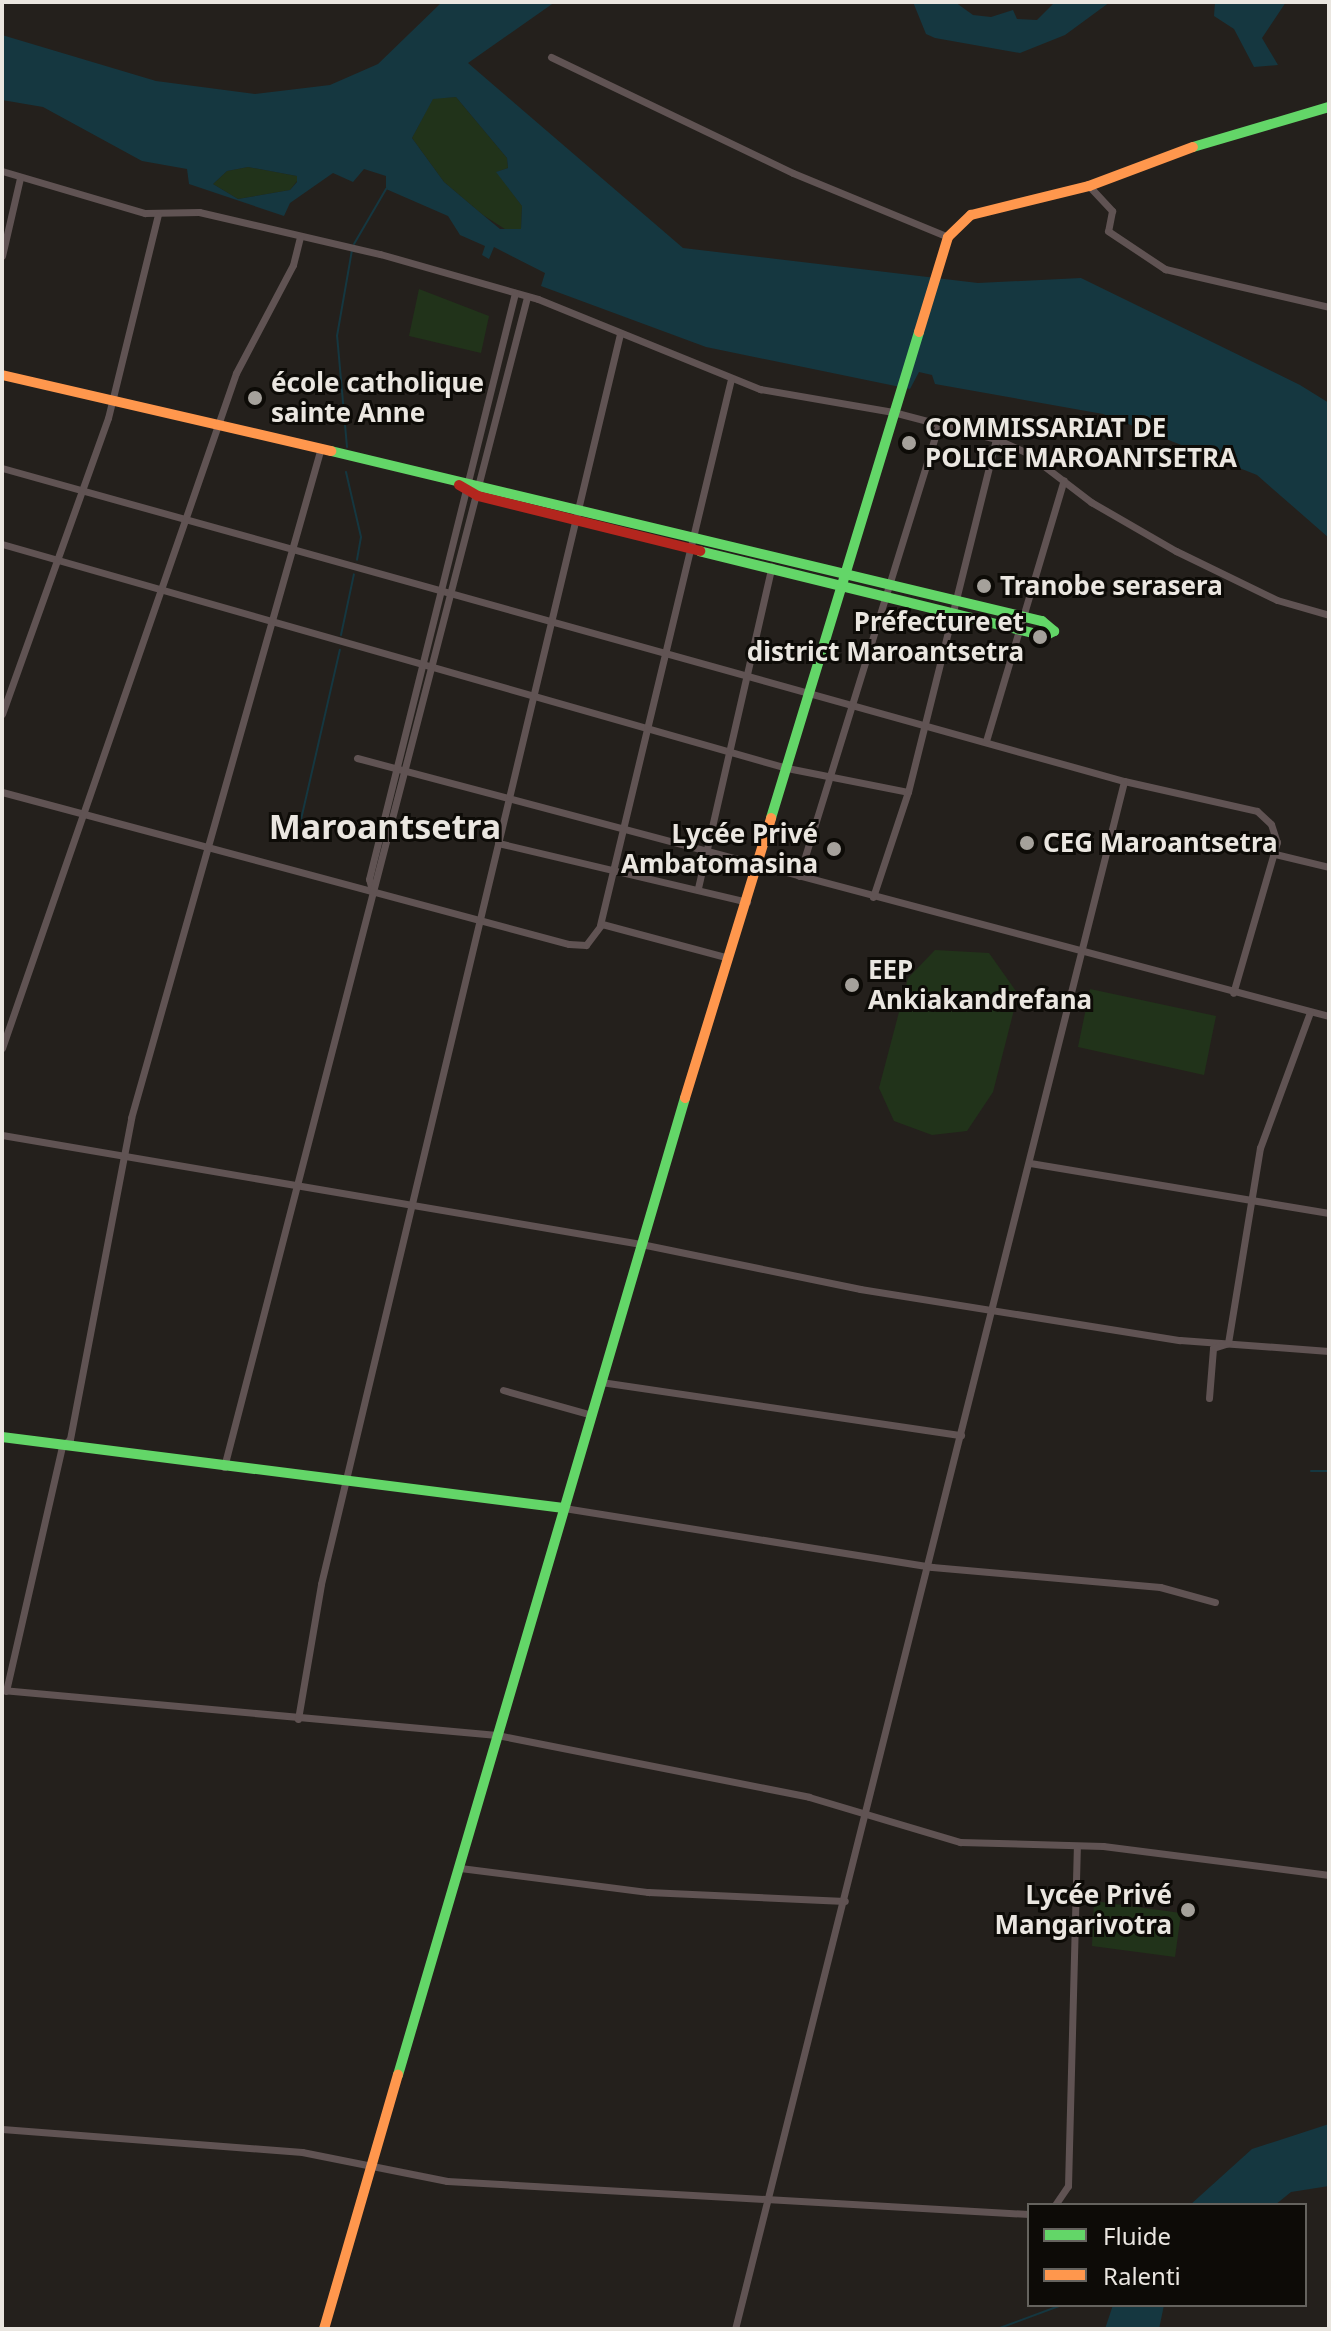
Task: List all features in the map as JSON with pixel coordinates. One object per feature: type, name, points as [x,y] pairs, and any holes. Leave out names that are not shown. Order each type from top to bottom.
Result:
[{"type":"main road","points":[[324,2329],[641,1244],[747,902],[899,388],[948,237],[971,215],[1089,186],[1147,161],[1329,107]]},
{"type":"main road","points":[[2,375],[471,489],[572,520],[691,541],[1021,623]]},
{"type":"main road","points":[[471,489],[575,508],[772,566],[843,578]]},
{"type":"main road","points":[[2,1437],[224,1468],[564,1508]]},
{"type":"street","points":[[551,57],[793,173],[948,237]]},
{"type":"street","points":[[2,171],[158,215],[199,212],[358,249],[527,297],[731,379],[800,400],[893,412],[938,428],[996,439],[1226,577],[1329,615]]},
{"type":"street","points":[[2,256],[20,178]]},
{"type":"street","points":[[1089,186],[1112,211],[1108,231],[1165,269],[1329,307]]},
{"type":"street","points":[[2,714],[112,401],[158,215]]},
{"type":"street","points":[[2,1048],[81,813],[243,356],[293,265],[300,237]]},
{"type":"street","points":[[224,1468],[372,890],[408,770],[452,595],[471,489],[515,293]]},
{"type":"street","points":[[372,890],[369,879],[442,593],[527,297]]},
{"type":"street","points":[[298,1719],[316,1608],[414,1210],[508,797],[554,623],[572,520],[620,334]]},
{"type":"street","points":[[2,792],[579,946],[592,941],[600,925],[624,828],[731,379]]},
{"type":"street","points":[[799,876],[884,589],[938,428]]},
{"type":"street","points":[[873,897],[908,792],[996,439]]},
{"type":"street","points":[[320,451],[123,1156],[70,1439],[62,1447],[4,1690],[497,1735],[787,1792],[960,1842],[1077,1847],[1329,1875]]},
{"type":"street","points":[[2,468],[442,593],[926,721],[1124,781],[1257,811],[1275,832],[1275,854],[1233,993]]},
{"type":"street","points":[[986,741],[1064,480]]},
{"type":"street","points":[[2,544],[433,671],[648,727],[787,768],[830,772],[908,792]]},
{"type":"street","points":[[698,888],[751,675],[772,566]]},
{"type":"street","points":[[357,758],[706,848],[873,897],[1329,1016]]},
{"type":"street","points":[[735,2329],[932,1567],[991,1309],[1124,781]]},
{"type":"street","points":[[498,843],[614,868],[747,902]]},
{"type":"street","points":[[1275,854],[1329,867]]},
{"type":"street","points":[[600,925],[729,958]]},
{"type":"street","points":[[1228,1343],[1260,1148],[1310,1012]]},
{"type":"street","points":[[2,1135],[414,1210],[641,1244],[762,1271],[991,1309],[1228,1343],[1329,1351]]},
{"type":"street","points":[[1030,1163],[1329,1213]]},
{"type":"street","points":[[1209,1398],[1213,1348],[1228,1343]]},
{"type":"street","points":[[601,1382],[961,1435]]},
{"type":"street","points":[[503,1390],[592,1415]]},
{"type":"street","points":[[564,1508],[932,1567],[1160,1587],[1215,1602]]},
{"type":"street","points":[[1056,2203],[1068,2186],[1077,1847]]},
{"type":"street","points":[[460,1868],[645,1891],[845,1901]]},
{"type":"street","points":[[2,2129],[299,2152],[447,2181],[624,2194],[772,2195],[1027,2214]]},
{"type":"green space","points":[[456,97],[507,158],[508,168],[497,172],[522,206],[521,229],[511,233],[483,215],[444,182],[412,138],[433,98]]},
{"type":"green space","points":[[248,167],[297,176],[297,181],[290,190],[238,199],[213,184],[227,171]]},
{"type":"green space","points":[[419,289],[489,316],[481,353],[409,336]]},
{"type":"green space","points":[[935,950],[989,953],[1018,994],[993,1092],[967,1131],[932,1135],[894,1121],[879,1088],[908,978]]},
{"type":"green space","points":[[1090,989],[1216,1016],[1204,1075],[1078,1047]]},
{"type":"green space","points":[[1094,1901],[1181,1913],[1175,1957],[1092,1946]]},
{"type":"water","points":[[442,2],[555,2],[468,63],[683,248],[978,283],[1081,278],[1300,385],[1329,403],[1329,538],[1257,475],[1103,414],[935,384],[932,375],[919,372],[910,389],[706,347],[541,286],[545,273],[494,247],[489,259],[482,255],[485,246],[460,235],[448,216],[386,189],[386,176],[364,169],[353,182],[333,173],[290,203],[284,216],[189,184],[187,169],[142,161],[43,107],[2,100],[2,35],[156,81],[255,94],[330,85],[378,64]],"holes":[[[456,97],[507,158],[508,168],[496,172],[522,206],[521,229],[500,229],[483,215],[444,182],[412,138],[433,99]],[[248,167],[297,176],[297,182],[290,190],[238,199],[213,184],[227,171]]]},
{"type":"water","points":[[913,2],[955,2],[973,15],[991,17],[1013,10],[1017,19],[1037,20],[1055,2],[1110,2],[1065,35],[1020,53],[926,34]]},
{"type":"water","points":[[1215,2],[1286,2],[1262,38],[1278,65],[1254,67],[1234,29],[1214,16]]},
{"type":"water","points":[[1329,2124],[1329,2186],[1291,2192],[1277,2203],[1192,2203],[1252,2149]]},
{"type":"water","points":[[1112,2307],[1164,2307],[1159,2329],[1105,2329]]},
{"type":"waterway","points":[[354,244],[386,189]]},
{"type":"waterway","points":[[347,447],[337,336],[352,250]]},
{"type":"waterway","points":[[346,472],[361,537],[357,560]]},
{"type":"waterway","points":[[341,635],[354,574]]},
{"type":"waterway","points":[[297,837],[340,650]]},
{"type":"waterway","points":[[1311,1471],[1329,1471]]},
{"type":"waterway","points":[[997,2329],[1057,2307]]},
{"type":"traffic: fast","points":[[1193,147],[1329,107]]},
{"type":"traffic: fast","points":[[771,818],[919,332]]},
{"type":"traffic: fast","points":[[331,451],[1042,621],[1054,631],[1045,636],[700,551]]},
{"type":"traffic: fast","points":[[398,2075],[685,1098]]},
{"type":"traffic: fast","points":[[2,1437],[564,1508]]},
{"type":"traffic: slow","points":[[919,332],[948,237],[971,215],[1089,186],[1193,147]]},
{"type":"traffic: slow","points":[[2,375],[331,451]]},
{"type":"traffic: slow","points":[[685,1098],[771,818]]},
{"type":"traffic: slow","points":[[324,2329],[398,2075]]},
{"type":"traffic: jam","points":[[459,485],[478,496],[700,551]]},
{"type":"place","name":"école catholique sainte Anne","points":[[255,398]]},
{"type":"place","name":"COMMISSARIAT DE POLICE MAROANTSETRA","points":[[909,443]]},
{"type":"place","name":"Tranobe serasera","points":[[984,586]]},
{"type":"place","name":"Préfecture et district Maroantsetra","points":[[1040,637]]},
{"type":"place","name":"CEG Maroantsetra","points":[[1027,843]]},
{"type":"place","name":"Lycée Privé Ambatomasina","points":[[834,849]]},
{"type":"place","name":"EEP Ankiakandrefana","points":[[852,985]]},
{"type":"place","name":"Lycée Privé Mangarivotra","points":[[1188,1910]]},
{"type":"district","name":"Maroantsetra","points":[[385,827]]}]
